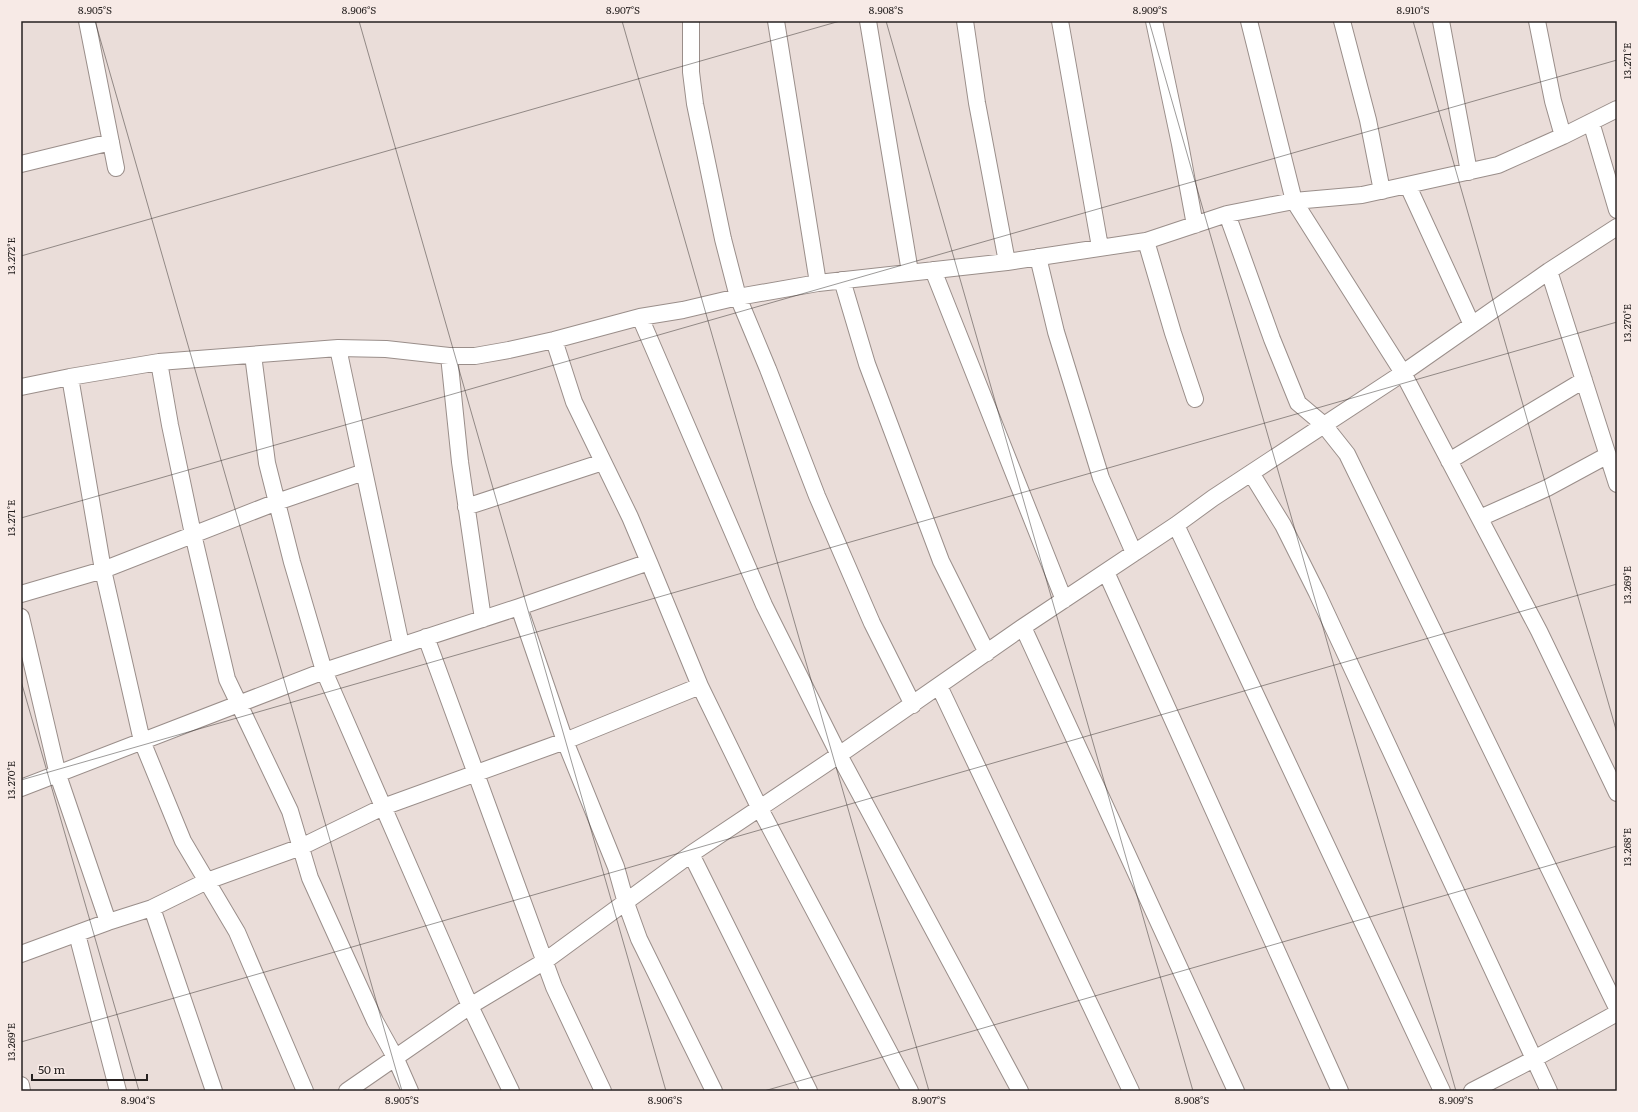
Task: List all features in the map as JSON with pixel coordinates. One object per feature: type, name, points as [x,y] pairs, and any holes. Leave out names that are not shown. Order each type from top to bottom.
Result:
[{"type":"street","points":[[87,21],[116,168]]},
{"type":"street","points":[[691,21],[691,72],[695,104],[723,239],[738,297],[768,369],[817,496],[872,623],[913,705]]},
{"type":"street","points":[[776,21],[818,283]]},
{"type":"street","points":[[868,21],[910,272]]},
{"type":"street","points":[[965,21],[977,103],[1007,262]]},
{"type":"street","points":[[1060,21],[1100,247]]},
{"type":"street","points":[[1154,21],[1180,144],[1195,225]]},
{"type":"street","points":[[1249,21],[1294,201],[1403,373],[1539,631],[1617,793]]},
{"type":"street","points":[[1342,21],[1368,120],[1382,191]]},
{"type":"street","points":[[1441,21],[1469,172]]},
{"type":"street","points":[[1537,21],[1553,101],[1563,136]]},
{"type":"street","points":[[21,387],[159,362],[338,348],[386,349],[449,356],[475,356],[554,340],[640,316],[683,310],[738,297],[818,283],[1007,262],[1146,241],[1227,214],[1294,201],[1362,195],[1498,165],[1563,136],[1617,109]]},
{"type":"street","points":[[1591,122],[1617,210]]},
{"type":"street","points":[[21,164],[111,142]]},
{"type":"street","points":[[1408,186],[1472,325]]},
{"type":"street","points":[[1227,214],[1272,339],[1298,403],[1324,425],[1347,454],[1617,1008]]},
{"type":"street","points":[[347,1091],[470,1006],[545,961],[691,854],[913,705],[1023,627],[1134,554],[1251,473],[1403,373],[1549,271],[1617,227]]},
{"type":"street","points":[[1146,241],[1173,333],[1195,399]]},
{"type":"street","points":[[1038,257],[1056,332],[1101,478],[1134,554]]},
{"type":"street","points":[[933,270],[1064,600]]},
{"type":"street","points":[[1549,271],[1617,484]]},
{"type":"street","points":[[842,280],[867,364],[941,562],[987,653]]},
{"type":"street","points":[[640,316],[764,605],[839,755],[1020,1091]]},
{"type":"street","points":[[554,340],[574,402],[630,517],[700,686],[760,808],[910,1091]]},
{"type":"street","points":[[338,348],[401,645]]},
{"type":"street","points":[[252,355],[266,463],[292,562],[324,671],[470,1006],[511,1091]]},
{"type":"street","points":[[449,356],[460,462],[483,619]]},
{"type":"street","points":[[159,362],[192,534],[227,679],[290,811],[310,878],[375,1021],[395,1057],[410,1091]]},
{"type":"street","points":[[70,377],[102,570],[142,741],[183,841],[237,932],[305,1091]]},
{"type":"street","points":[[1450,460],[1584,380]]},
{"type":"street","points":[[1480,518],[1547,488],[1608,455]]},
{"type":"street","points":[[466,507],[603,462]]},
{"type":"street","points":[[21,594],[102,570],[277,502],[364,472]]},
{"type":"street","points":[[1251,473],[1283,525],[1317,593],[1549,1091]]},
{"type":"street","points":[[1176,525],[1442,1091]]},
{"type":"street","points":[[21,788],[58,775],[324,671],[520,607],[649,562]]},
{"type":"street","points":[[1106,572],[1340,1091]]},
{"type":"street","points":[[520,607],[565,741],[616,867],[626,903],[639,939],[714,1091]]},
{"type":"street","points":[[21,617],[58,775],[108,922]]},
{"type":"street","points":[[1023,627],[1236,1091]]},
{"type":"street","points":[[426,637],[554,987],[603,1091]]},
{"type":"street","points":[[21,954],[108,922],[152,908],[207,881],[301,847],[383,807],[565,741],[700,686]]},
{"type":"street","points":[[939,686],[1131,1091]]},
{"type":"street","points":[[691,854],[809,1091]]},
{"type":"street","points":[[152,908],[214,1091]]},
{"type":"street","points":[[77,934],[118,1091]]},
{"type":"street","points":[[1472,1091],[1534,1059],[1617,1012]]},
{"type":"street","points":[[21,1085],[22,1091]]}]
